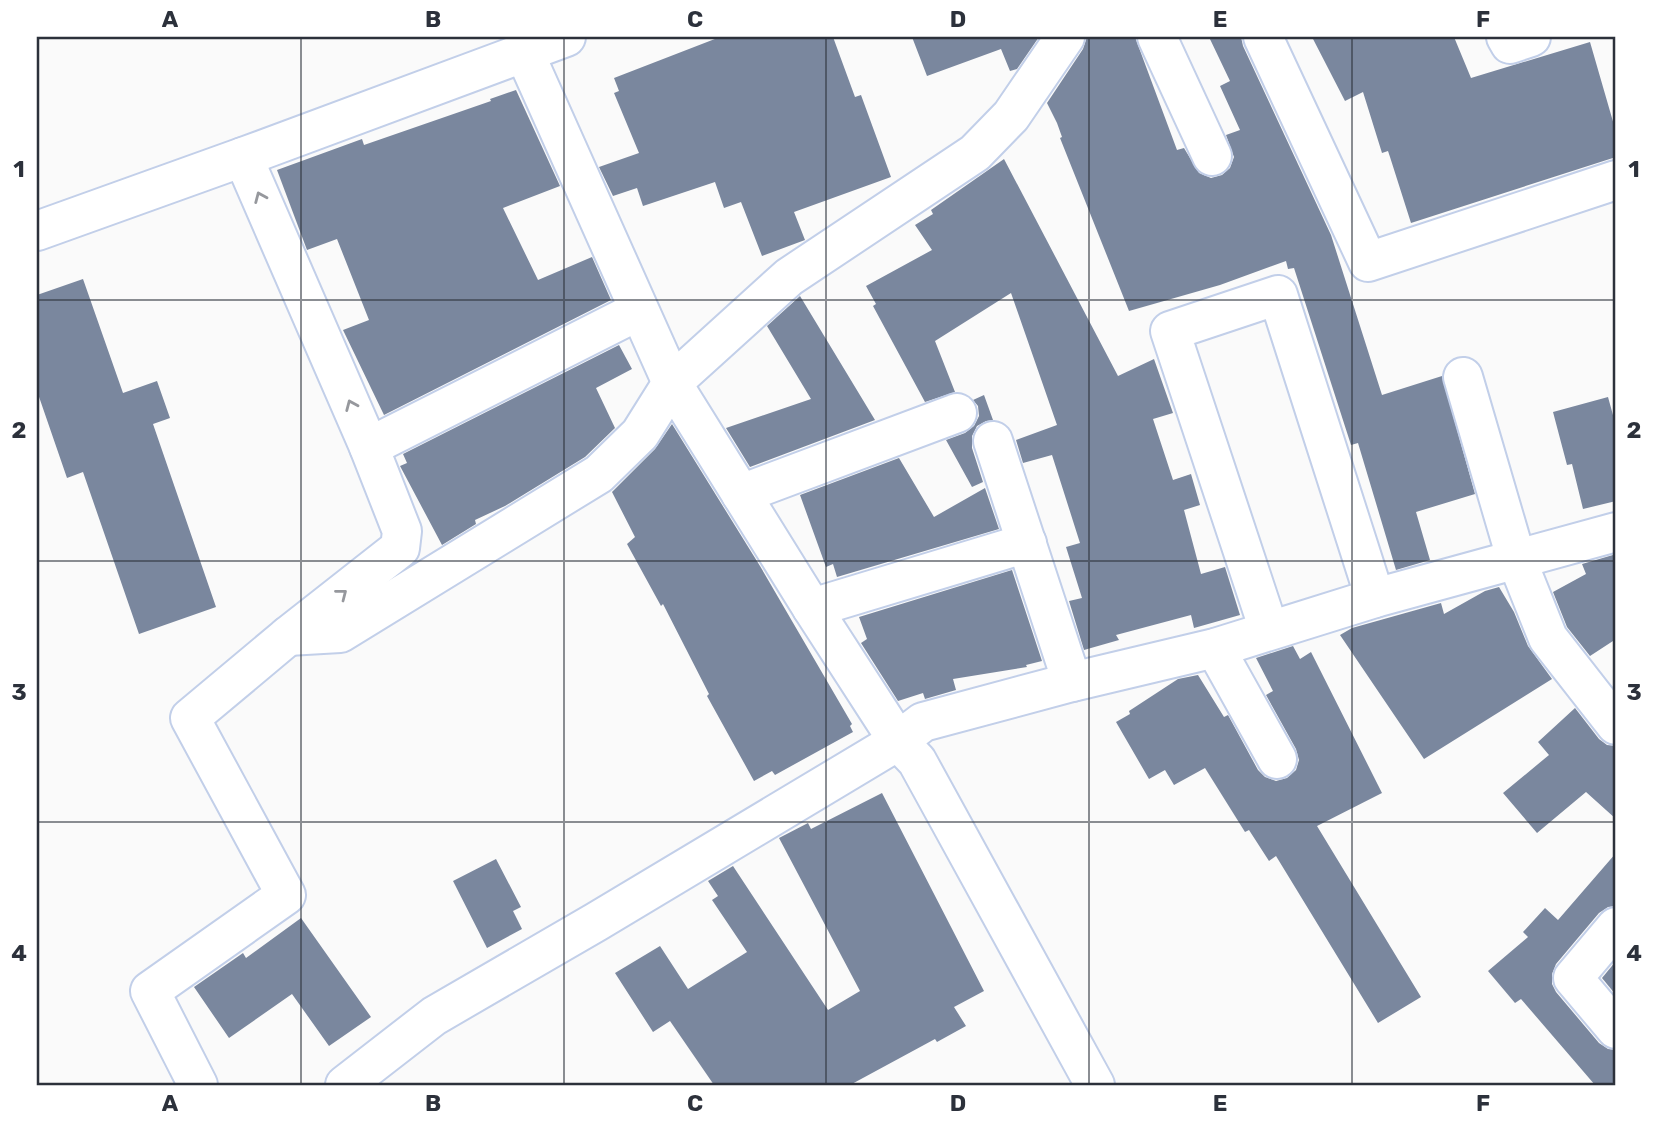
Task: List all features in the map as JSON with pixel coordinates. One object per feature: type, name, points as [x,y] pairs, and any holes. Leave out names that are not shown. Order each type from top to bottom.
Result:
[{"type":"street","points":[[288,636],[340,633],[599,474],[640,434],[672,383],[789,277],[975,153],[1011,116],[1065,37]]},
{"type":"street","points":[[1157,37],[1212,156]]},
{"type":"street","points":[[1264,37],[1368,262],[1616,180]]},
{"type":"street","points":[[1506,37],[1510,44],[1531,37]]},
{"type":"street","points":[[37,231],[243,157],[546,42],[638,311],[672,383],[898,741],[917,761],[1096,1085]]},
{"type":"street","points":[[198,1085],[150,991],[286,895],[190,718],[400,548],[402,531],[369,447],[243,157]]},
{"type":"street","points":[[1269,630],[1170,331],[1278,295],[1375,598]]},
{"type":"street","points":[[369,447],[638,311]]},
{"type":"street","points":[[1463,377],[1516,558],[1548,638],[1616,725]]},
{"type":"street","points":[[741,494],[957,412]]},
{"type":"street","points":[[993,441],[1072,682]]},
{"type":"street","points":[[345,1085],[434,1016],[898,741],[923,722],[1072,682],[1215,648],[1375,598],[1616,532]]},
{"type":"street","points":[[812,608],[1027,543]]},
{"type":"street","points":[[1215,648],[1277,758]]},
{"type":"street","points":[[1616,927],[1573,978],[1616,1029]]},
{"type":"building","points":[[720,37],[833,37],[855,97],[861,95],[891,177],[794,212],[805,240],[762,256],[741,202],[724,208],[715,182],[643,206],[637,188],[613,196],[599,167],[639,153],[614,93],[619,91],[614,78]]},
{"type":"building","points":[[912,37],[1039,37],[1017,69],[1010,71],[1001,49],[927,76]]},
{"type":"building","points":[[1087,37],[1135,37],[1177,150],[1184,148],[1199,173],[1211,178],[1222,175],[1230,168],[1234,157],[1226,135],[1240,130],[1220,86],[1230,81],[1209,37],[1241,37],[1331,235],[1382,395],[1442,376],[1475,494],[1416,512],[1430,560],[1396,570],[1358,443],[1351,445],[1294,268],[1288,269],[1286,261],[1220,285],[1129,311],[1047,103],[1083,49]]},
{"type":"building","points":[[1312,37],[1454,37],[1471,78],[1590,42],[1616,132],[1616,157],[1411,223],[1388,151],[1382,153],[1363,92],[1345,101]]},
{"type":"building","points":[[516,90],[560,186],[503,208],[538,280],[592,257],[611,300],[384,415],[343,330],[369,320],[337,239],[307,250],[277,170],[362,139],[364,145]]},
{"type":"building","points":[[1004,159],[1118,376],[1154,359],[1173,413],[1153,419],[1173,480],[1191,474],[1200,505],[1184,510],[1201,574],[1225,567],[1240,615],[1194,628],[1191,615],[1116,635],[1119,640],[1084,650],[1069,601],[1082,598],[1066,547],[1080,543],[1052,455],[1023,463],[1016,440],[1057,425],[1011,293],[935,341],[955,392],[925,402],[873,306],[876,304],[866,286],[932,250],[915,225],[933,214],[931,210]]},
{"type":"building","points":[[83,279],[123,393],[157,381],[170,418],[153,424],[216,607],[139,634],[83,472],[67,478],[37,391],[37,295]]},
{"type":"building","points":[[800,296],[875,420],[750,467],[726,428],[811,399],[767,326]]},
{"type":"building","points":[[619,345],[632,369],[596,388],[615,428],[585,457],[505,506],[475,520],[476,524],[442,545],[400,466],[407,463],[403,454]]},
{"type":"building","points":[[984,395],[993,420],[977,426],[972,436],[972,448],[983,482],[972,487],[946,440],[965,433],[974,426],[979,416],[978,406],[973,400]]},
{"type":"building","points":[[1608,397],[1616,426],[1616,501],[1583,509],[1572,464],[1567,465],[1553,412]]},
{"type":"building","points":[[672,424],[760,566],[852,724],[850,726],[853,732],[775,775],[772,771],[754,781],[707,696],[709,694],[663,604],[661,606],[627,544],[635,537],[612,492],[655,449]]},
{"type":"building","points":[[899,458],[934,517],[985,488],[999,529],[837,577],[833,564],[826,567],[800,495]]},
{"type":"building","points":[[1613,555],[1614,559],[1616,558],[1616,645],[1613,641],[1590,656],[1567,627],[1553,592],[1586,574],[1582,564]]},
{"type":"building","points":[[1012,570],[1042,661],[1026,665],[1027,667],[953,679],[956,690],[925,699],[923,693],[898,701],[861,643],[867,639],[859,617]]},
{"type":"building","points":[[1499,587],[1514,612],[1528,646],[1552,679],[1424,759],[1340,635],[1352,628],[1441,603],[1444,614],[1485,591]]},
{"type":"building","points":[[1293,646],[1300,659],[1311,652],[1382,793],[1317,826],[1421,997],[1378,1023],[1276,856],[1269,861],[1249,830],[1245,832],[1205,768],[1174,785],[1165,770],[1149,779],[1116,722],[1178,679],[1198,675],[1224,717],[1228,715],[1258,770],[1265,777],[1276,781],[1287,778],[1296,770],[1299,760],[1296,749],[1266,695],[1273,691],[1256,658]]},
{"type":"building","points":[[1575,708],[1599,739],[1607,745],[1616,746],[1616,819],[1586,792],[1537,833],[1503,793],[1549,755],[1538,742]]},
{"type":"building","points":[[882,793],[984,991],[954,1007],[966,1026],[937,1042],[935,1039],[850,1085],[714,1085],[670,1021],[653,1032],[615,973],[660,946],[688,989],[747,952],[712,900],[718,896],[708,881],[733,866],[828,1010],[860,991],[779,838],[808,823],[811,829]]},
{"type":"building","points":[[1616,853],[1616,906],[1608,907],[1599,913],[1556,964],[1552,974],[1552,984],[1556,992],[1599,1043],[1608,1049],[1616,1050],[1616,1085],[1595,1085],[1521,999],[1515,1003],[1488,971],[1528,937],[1523,932],[1545,908],[1558,920]]},
{"type":"building","points":[[496,859],[521,907],[513,911],[522,929],[487,948],[453,881]]},
{"type":"building","points":[[301,918],[371,1017],[329,1046],[292,994],[229,1038],[194,987],[243,953],[246,958]]},
{"type":"building","points":[[1616,961],[1616,995],[1602,978]]}]
